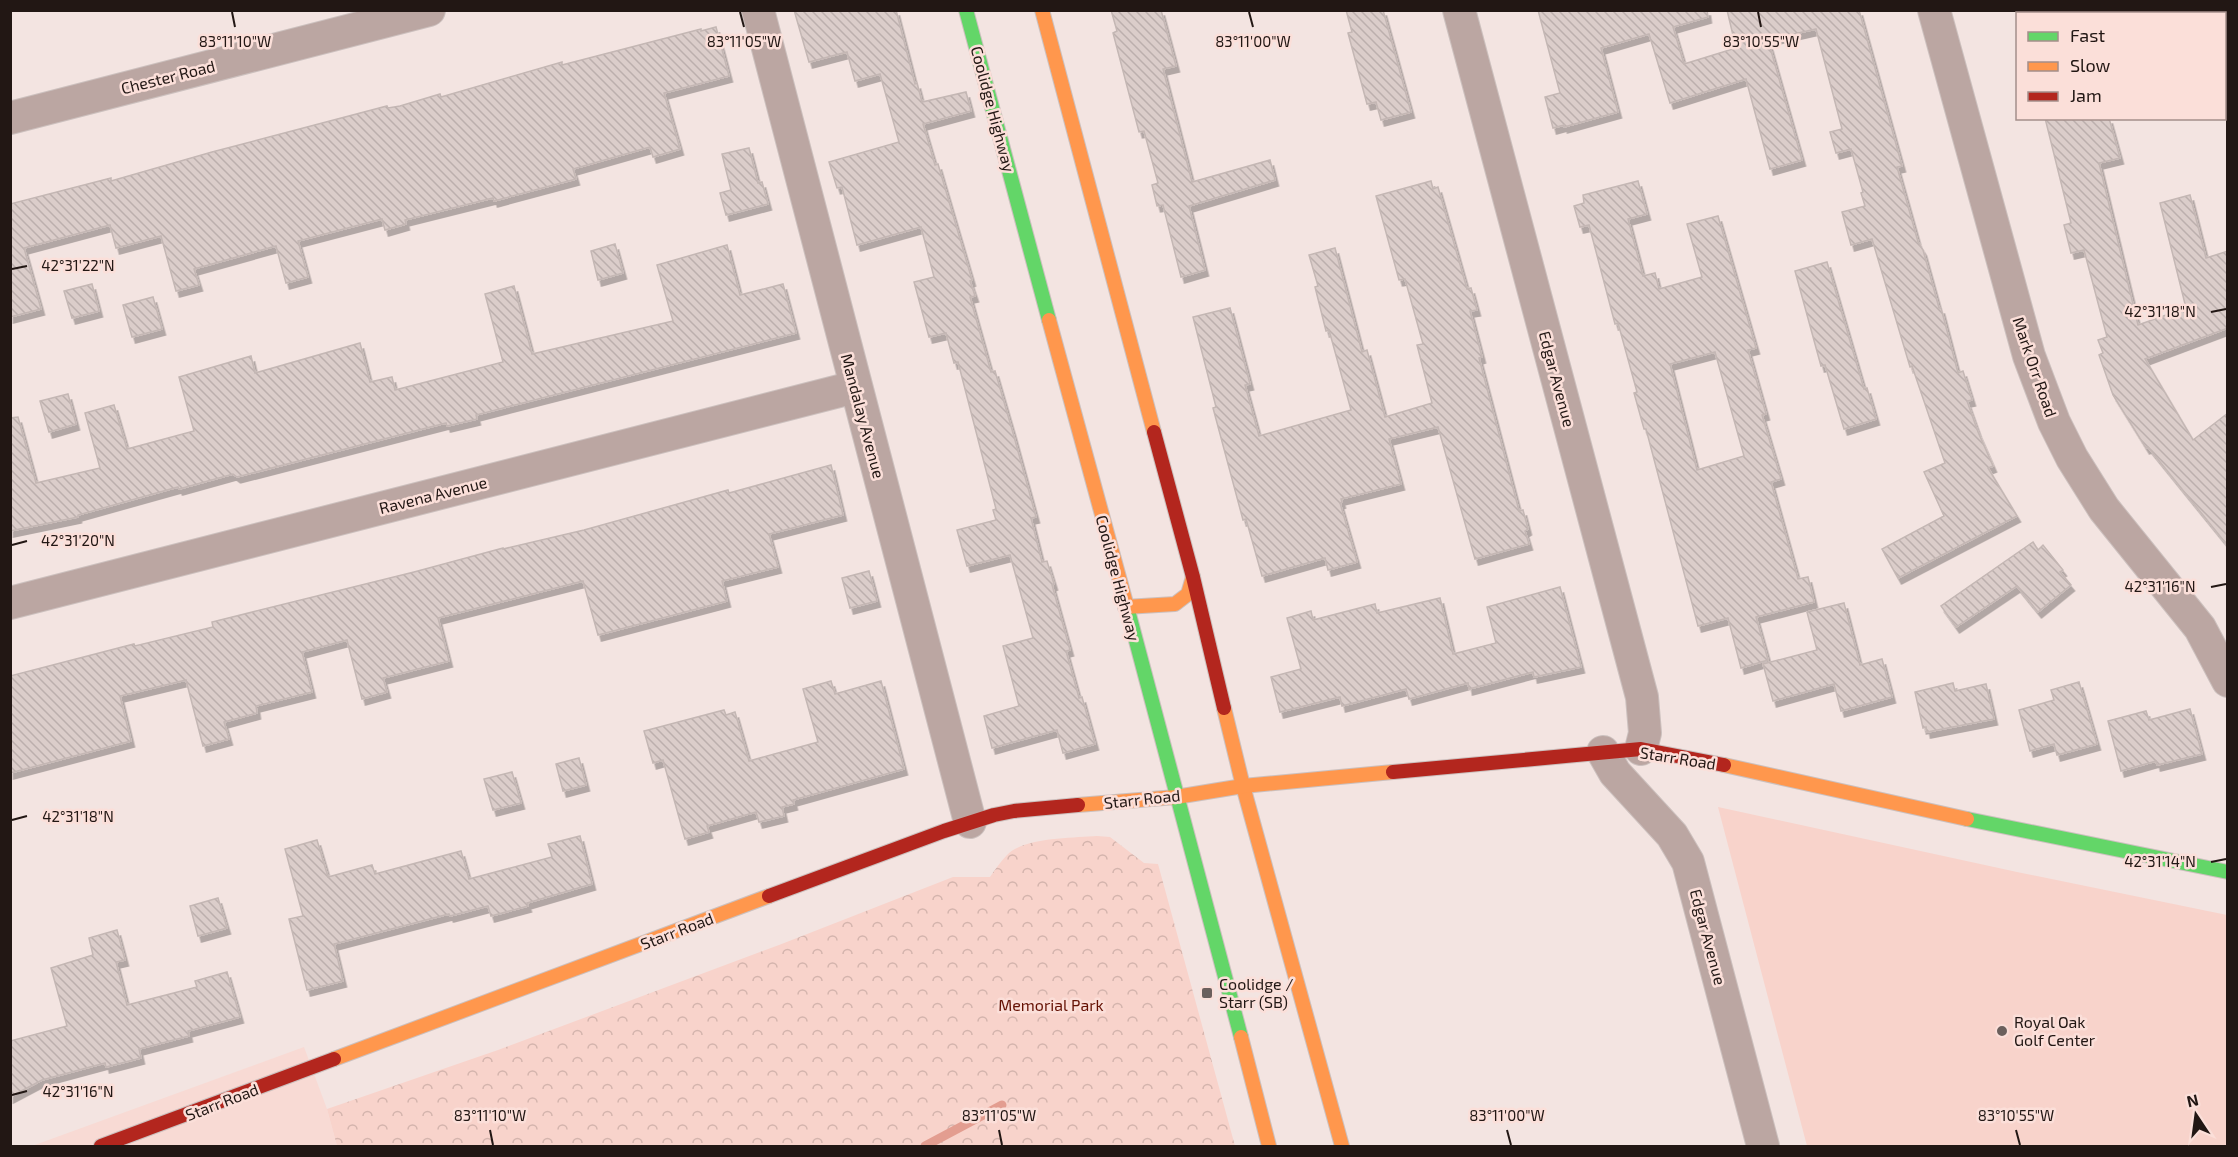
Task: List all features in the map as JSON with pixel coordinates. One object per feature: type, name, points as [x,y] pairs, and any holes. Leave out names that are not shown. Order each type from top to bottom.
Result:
[{"type":"main road","name":"Coolidge Highway","points":[[966,10],[1195,861],[1269,1146]]},
{"type":"main road","points":[[1042,10],[1193,577],[1244,786],[1342,1146]]},
{"type":"main road","points":[[1125,606],[1175,604],[1188,594],[1193,577]]},
{"type":"main road","name":"Starr Road","points":[[101,1146],[970,822],[1014,812],[1176,797],[1244,786],[1641,750],[1720,764],[1884,802],[2228,872]]},
{"type":"street","name":"Chester Road","points":[[10,117],[429,10]]},
{"type":"street","name":"Mandalay Avenue","points":[[758,10],[970,822]]},
{"type":"street","name":"Edgar Avenue","points":[[1459,10],[1641,697],[1645,733],[1641,750]]},
{"type":"street","name":"Mark Orr Road","points":[[1934,10],[2029,356],[2054,422],[2072,458],[2104,509],[2200,628],[2228,681]]},
{"type":"street","name":"Ravena Avenue","points":[[10,603],[855,387]]},
{"type":"street","name":"Edgar Avenue","points":[[1603,752],[1615,773],[1672,835],[1683,850],[1688,862],[1763,1146]]},
{"type":"shaded area","points":[[304,1047],[327,1109],[337,1146],[32,1146]]},
{"type":"green space","name":"Royal Oak Golf Center","points":[[1718,807],[2227,915],[2227,1146],[1807,1146]]},
{"type":"green space","name":"Memorial Park","points":[[1110,837],[1144,863],[1158,864],[1235,1146],[337,1146],[327,1109],[498,1050],[953,877],[990,877],[1007,855],[1025,845],[1050,840]]},
{"type":"building","points":[[794,10],[896,10],[915,84],[917,83],[922,102],[966,92],[971,111],[923,124],[935,165],[938,164],[972,280],[970,281],[975,296],[970,297],[991,372],[995,371],[1013,433],[1036,517],[1031,518],[1042,562],[1047,561],[1054,584],[1052,585],[1070,650],[1066,651],[1095,744],[1063,753],[1057,730],[992,748],[984,716],[1019,706],[1003,646],[1033,638],[1010,555],[967,566],[957,530],[996,520],[993,510],[996,509],[958,362],[954,363],[946,333],[929,337],[914,282],[934,277],[921,227],[857,245],[842,187],[837,188],[829,162],[899,142],[880,74],[855,81],[847,52],[809,62]]},
{"type":"building","points":[[1111,10],[1161,10],[1176,66],[1163,69],[1192,182],[1270,160],[1275,180],[1189,206],[1205,270],[1181,277],[1163,205],[1157,206],[1152,185],[1158,183],[1144,131],[1139,132],[1113,33],[1117,31]]},
{"type":"building","points":[[1346,10],[1383,10],[1411,112],[1381,120],[1376,102],[1367,104],[1348,33],[1352,32]]},
{"type":"building","points":[[1538,10],[1707,10],[1708,17],[1673,27],[1684,64],[1736,48],[1727,10],[1859,10],[1902,166],[1897,167],[1918,242],[1923,250],[1939,308],[1941,308],[1958,373],[1963,371],[1972,400],[1967,401],[1993,466],[1988,468],[2017,516],[1898,578],[1882,549],[1944,516],[1924,472],[1945,463],[1912,366],[1910,367],[1872,239],[1851,245],[1842,212],[1865,206],[1861,193],[1863,192],[1851,149],[1836,153],[1830,132],[1842,129],[1816,29],[1768,40],[1802,160],[1770,169],[1746,79],[1670,103],[1649,34],[1601,48],[1618,112],[1553,128],[1545,97],[1560,93]]},
{"type":"building","points":[[716,27],[729,76],[664,93],[680,149],[653,157],[650,147],[573,169],[576,179],[494,201],[493,198],[405,220],[406,224],[385,230],[382,219],[298,241],[308,277],[286,283],[276,246],[194,269],[199,285],[176,291],[161,236],[116,248],[110,225],[24,248],[41,309],[10,317],[10,204],[111,178],[111,181],[387,106],[388,108],[400,106],[440,94],[441,97],[562,62],[562,65]]},
{"type":"building","points":[[2045,120],[2110,120],[2120,158],[2099,163],[2138,325],[2186,308],[2160,203],[2190,195],[2206,258],[2228,251],[2228,328],[2145,359],[2193,440],[2228,413],[2228,546],[2148,447],[2146,448],[2113,395],[2099,355],[2103,353],[2098,340],[2107,337],[2084,250],[2071,253],[2064,225],[2071,223]]},
{"type":"building","points":[[749,148],[758,183],[762,182],[768,204],[726,215],[720,193],[731,190],[722,154]]},
{"type":"building","points":[[1431,181],[1433,189],[1438,187],[1467,289],[1471,288],[1477,310],[1470,311],[1482,357],[1479,358],[1519,511],[1523,510],[1529,544],[1475,559],[1438,427],[1389,439],[1401,484],[1341,499],[1340,503],[1357,562],[1328,570],[1325,558],[1262,576],[1246,519],[1243,520],[1213,408],[1216,407],[1193,317],[1230,308],[1250,384],[1245,385],[1259,436],[1351,410],[1329,330],[1326,331],[1315,287],[1318,286],[1309,255],[1335,248],[1362,352],[1367,350],[1385,417],[1432,403],[1417,345],[1423,344],[1405,279],[1399,280],[1376,196]]},
{"type":"building","points":[[1638,181],[1647,214],[1628,219],[1643,276],[1655,273],[1659,289],[1702,277],[1687,224],[1718,216],[1756,348],[1748,350],[1766,414],[1762,415],[1781,479],[1771,482],[1798,579],[1808,577],[1814,602],[1756,617],[1768,660],[1741,668],[1728,618],[1698,626],[1646,429],[1644,429],[1634,393],[1637,392],[1618,323],[1615,324],[1589,225],[1580,227],[1574,206],[1584,203],[1583,195]],"holes":[[[1715,352],[1744,456],[1697,470],[1670,364]]]},
{"type":"building","points":[[615,244],[623,273],[598,280],[591,251]]},
{"type":"building","points":[[727,245],[740,295],[783,284],[796,333],[476,415],[477,419],[447,426],[446,423],[237,477],[233,474],[179,489],[178,487],[78,515],[78,517],[10,531],[10,418],[18,417],[36,483],[100,468],[85,413],[114,405],[127,449],[194,431],[179,377],[251,356],[255,373],[360,343],[370,382],[392,377],[395,390],[503,362],[485,294],[514,286],[532,354],[673,321],[657,265]]},
{"type":"building","points":[[1827,262],[1864,389],[1867,388],[1876,419],[1844,429],[1825,365],[1821,366],[1795,271]]},
{"type":"building","points":[[92,284],[99,311],[72,318],[64,291]]},
{"type":"building","points":[[153,297],[162,329],[132,337],[123,305]]},
{"type":"building","points":[[68,394],[76,424],[49,432],[40,401]]},
{"type":"building","points":[[831,465],[843,515],[769,534],[778,567],[722,581],[727,601],[598,635],[583,581],[438,618],[449,661],[383,678],[387,692],[362,699],[347,640],[302,652],[312,692],[256,706],[257,713],[224,722],[229,739],[203,746],[186,680],[120,696],[131,741],[10,773],[10,676],[134,644],[135,646],[213,627],[212,622],[503,548],[584,530],[728,490],[729,493]]},
{"type":"building","points":[[2033,542],[2038,550],[2043,545],[2063,570],[2060,572],[2071,585],[2038,612],[2017,586],[1956,627],[1941,606]]},
{"type":"building","points":[[869,571],[877,601],[850,608],[842,578]]},
{"type":"building","points":[[1560,587],[1581,667],[1534,677],[1533,672],[1469,689],[1468,683],[1409,699],[1406,689],[1342,706],[1340,697],[1280,712],[1271,677],[1301,669],[1287,618],[1311,611],[1313,620],[1375,604],[1377,613],[1440,598],[1453,654],[1496,643],[1487,607]]},
{"type":"building","points":[[1844,603],[1860,665],[1882,659],[1892,697],[1841,711],[1834,684],[1773,701],[1763,664],[1817,650],[1807,612]]},
{"type":"building","points":[[831,681],[835,694],[881,681],[904,769],[793,800],[794,804],[782,807],[784,816],[759,822],[756,812],[707,826],[709,832],[685,839],[663,760],[653,763],[644,731],[724,710],[726,715],[735,712],[749,761],[818,742],[803,689]]},
{"type":"building","points":[[2079,682],[2097,744],[2057,755],[2054,744],[2030,751],[2019,710],[2054,700],[2051,690]]},
{"type":"building","points":[[1953,683],[1955,691],[1986,684],[1994,719],[1927,732],[1926,727],[1923,728],[1915,692]]},
{"type":"building","points":[[2190,709],[2202,754],[2157,765],[2156,761],[2121,771],[2108,721],[2146,711],[2149,720]]},
{"type":"building","points":[[579,758],[586,785],[563,791],[556,764]]},
{"type":"building","points":[[512,772],[521,803],[493,810],[484,779]]},
{"type":"building","points":[[580,836],[592,884],[491,916],[488,906],[334,944],[343,981],[307,990],[289,919],[303,916],[285,849],[317,840],[328,877],[372,865],[375,874],[461,851],[469,879],[552,857],[548,844]]},
{"type":"building","points":[[218,898],[227,928],[198,936],[190,906]]},
{"type":"building","points":[[117,930],[125,960],[116,962],[127,1005],[197,987],[195,981],[227,972],[240,1017],[188,1031],[189,1036],[139,1049],[141,1058],[106,1067],[105,1063],[42,1080],[10,1097],[10,1041],[67,1026],[51,968],[93,955],[89,938]]},
{"type":"waterway","points":[[925,1146],[1002,1105]]},
{"type":"traffic: fast","points":[[966,10],[1049,320]]},
{"type":"traffic: fast","points":[[1126,603],[1241,1037]]},
{"type":"traffic: fast","points":[[1967,819],[2228,872]]},
{"type":"traffic: slow","points":[[1042,10],[1154,432]]},
{"type":"traffic: slow","points":[[1049,320],[1126,603]]},
{"type":"traffic: slow","points":[[1125,607],[1175,604],[1188,594],[1193,577]]},
{"type":"traffic: slow","points":[[1224,708],[1243,786],[1342,1146]]},
{"type":"traffic: slow","points":[[1724,765],[1967,819]]},
{"type":"traffic: slow","points":[[1078,805],[1176,797],[1243,786],[1393,772]]},
{"type":"traffic: slow","points":[[334,1059],[769,896]]},
{"type":"traffic: slow","points":[[1241,1037],[1269,1146]]},
{"type":"traffic: jam","points":[[1154,432],[1193,577],[1224,708]]},
{"type":"traffic: jam","points":[[1393,772],[1641,749],[1724,765]]},
{"type":"traffic: jam","points":[[769,896],[944,831],[994,815],[1078,805]]},
{"type":"traffic: jam","points":[[101,1146],[334,1059]]},
{"type":"place","name":"Coolidge / Starr (SB)","points":[[1207,993]]},
{"type":"place","name":"Royal Oak Golf Center","points":[[2002,1031]]}]
